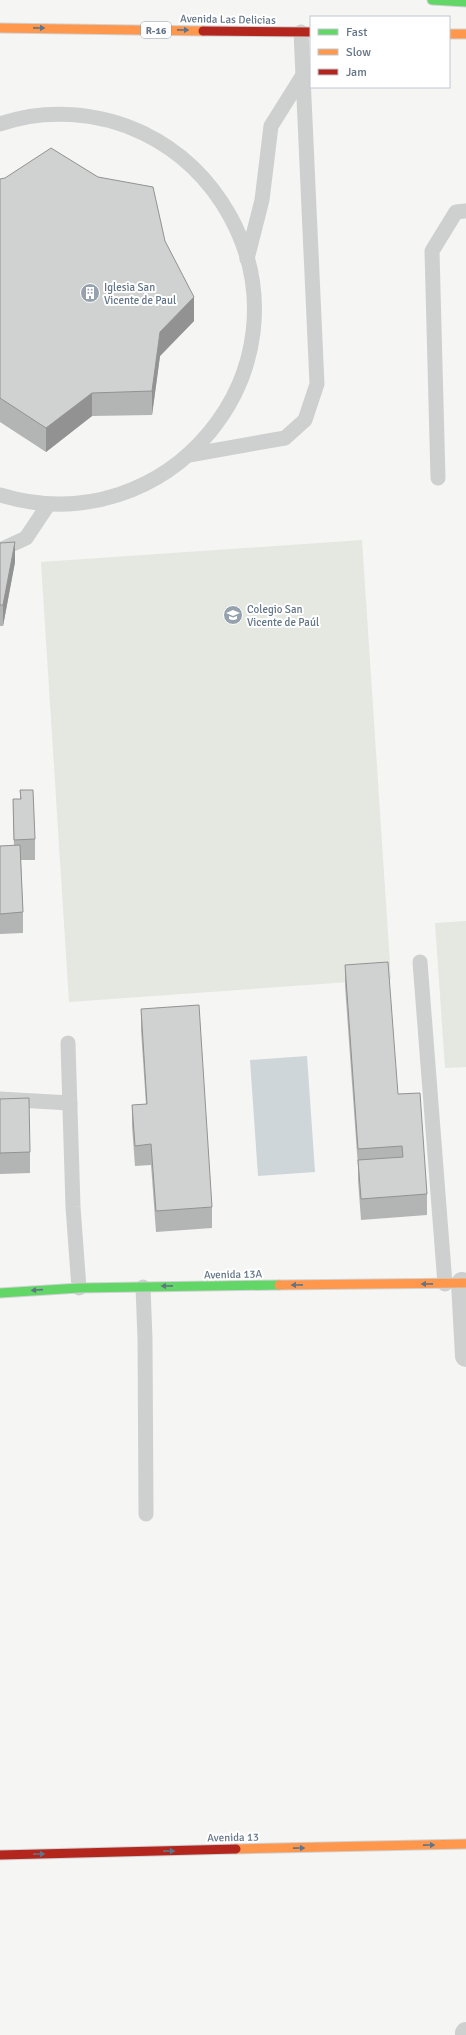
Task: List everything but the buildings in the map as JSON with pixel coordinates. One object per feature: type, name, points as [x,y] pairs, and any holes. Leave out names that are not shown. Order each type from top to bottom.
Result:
[{"type":"street","points":[[432,0],[466,2]]},
{"type":"street","name":"Avenida Las Delicias","points":[[0,28],[306,32]]},
{"type":"street","points":[[450,34],[466,34]]},
{"type":"street","points":[[458,1283],[466,1356]]},
{"type":"street","name":"Avenida 13A","points":[[0,1292],[79,1288],[458,1283]]},
{"type":"street","name":"Avenida 13","points":[[0,1855],[466,1844]]},
{"type":"lane","points":[[189,455],[285,438],[305,420],[317,384],[303,75],[306,32]]},
{"type":"lane","points":[[247,259],[262,200],[272,126],[303,75]]},
{"type":"lane","points":[[0,124],[40,115],[70,114],[101,118],[130,127],[158,140],[182,157],[204,178],[223,203],[238,230],[247,259],[253,289],[254,320],[250,350],[241,380],[227,407],[210,433],[189,455],[165,474],[138,488],[109,498],[79,504],[48,505],[18,500],[0,495]]},
{"type":"lane","points":[[438,478],[432,251],[456,212],[466,211]]},
{"type":"lane","points":[[0,550],[26,538],[48,505]]},
{"type":"lane","points":[[420,962],[458,1283]]},
{"type":"lane","points":[[68,1043],[73,1207],[79,1288]]},
{"type":"lane","points":[[0,1098],[70,1102]]},
{"type":"lane","points":[[143,1287],[146,1339],[146,1514]]},
{"type":"shaded area","points":[[362,540],[391,979],[69,1002],[41,562]]},
{"type":"shaded area","points":[[466,921],[466,1067],[445,1068],[435,923]]},
{"type":"shaded area","points":[[307,1056],[315,1172],[258,1176],[250,1060]]},
{"type":"traffic: fast","points":[[432,0],[466,2]]},
{"type":"traffic: fast","points":[[0,1293],[79,1288],[279,1285]]},
{"type":"traffic: slow","points":[[0,28],[203,31]]},
{"type":"traffic: slow","points":[[450,34],[466,34]]},
{"type":"traffic: slow","points":[[279,1285],[466,1283]]},
{"type":"traffic: slow","points":[[236,1849],[466,1844]]},
{"type":"traffic: jam","points":[[203,31],[310,32]]},
{"type":"traffic: jam","points":[[0,1855],[236,1849]]},
{"type":"place","name":"Iglesia San Vicente de Paul","points":[[90,293]]},
{"type":"place","name":"Colegio San Vicente de Paúl","points":[[233,615]]}]
